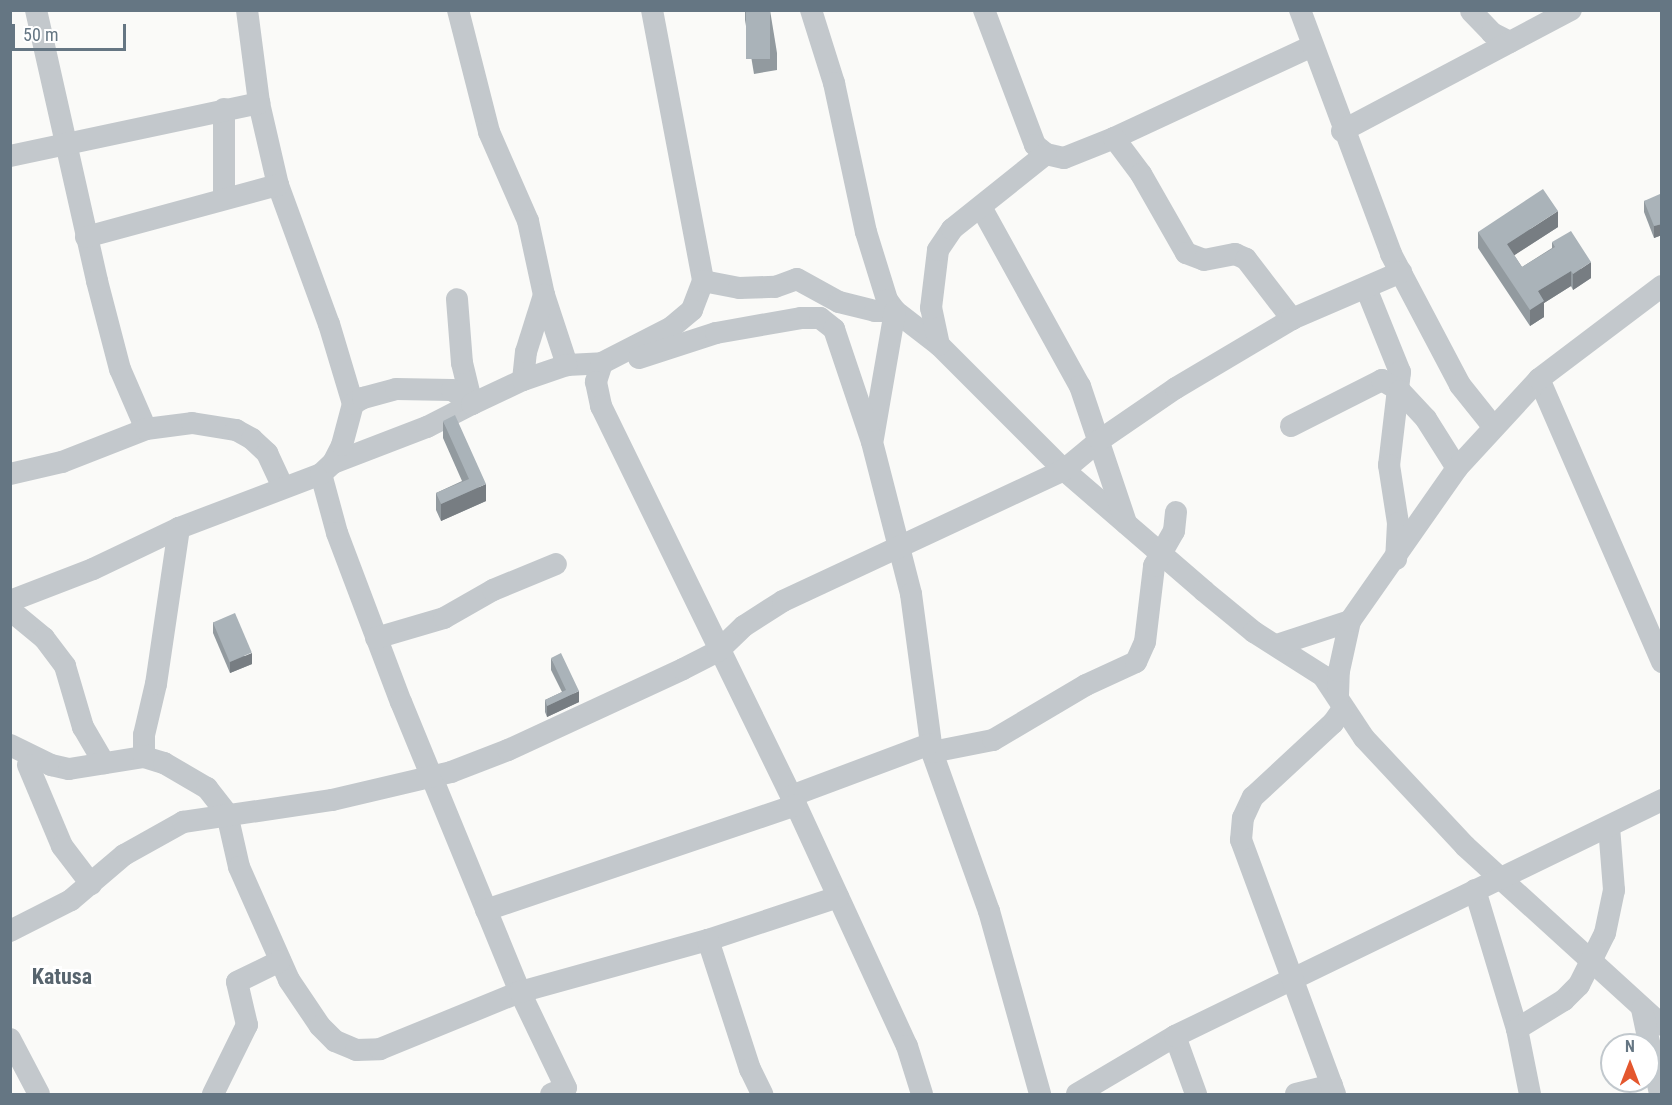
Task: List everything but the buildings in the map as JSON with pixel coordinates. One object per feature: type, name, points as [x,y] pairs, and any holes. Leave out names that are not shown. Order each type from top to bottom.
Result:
[{"type":"street","points":[[36,10],[86,237],[120,369],[146,429]]},
{"type":"street","points":[[247,10],[259,103],[279,185],[329,324],[353,404],[327,468],[327,501],[376,638],[431,777],[562,1092]]},
{"type":"street","points":[[458,10],[489,132],[528,221],[544,295],[567,365]]},
{"type":"street","points":[[599,373],[672,327],[692,310],[703,281],[652,10]]},
{"type":"street","points":[[811,10],[834,83],[867,232],[887,300],[896,311],[939,345],[1064,470],[1161,555],[1230,613],[1305,662],[1429,808],[1499,878],[1662,1025]]},
{"type":"street","points":[[984,10],[1025,125],[1035,145],[1046,154],[1064,158],[1114,138],[1312,46]]},
{"type":"street","points":[[1300,10],[1342,131],[1401,272],[1460,385],[1492,425]]},
{"type":"street","points":[[1342,131],[1571,10]]},
{"type":"street","points":[[1471,11],[1492,33],[1510,42]]},
{"type":"street","points":[[1471,11],[1486,54]]},
{"type":"street","points":[[10,156],[66,142],[259,103]]},
{"type":"street","points":[[224,109],[224,198]]},
{"type":"street","points":[[1114,138],[1141,174],[1186,253],[1204,260],[1235,254],[1246,258],[1292,319]]},
{"type":"street","points":[[939,345],[930,308],[938,250],[952,229],[1046,154]]},
{"type":"street","points":[[86,237],[279,185]]},
{"type":"street","points":[[981,207],[1080,386],[1100,440],[1126,524]]},
{"type":"street","points":[[10,931],[52,911],[92,884],[124,855],[171,827],[194,818],[304,806],[431,777],[508,750],[718,651],[761,613],[1064,470],[1100,440],[1292,319],[1401,272]]},
{"type":"street","points":[[703,281],[720,286],[775,287],[797,279],[839,302],[875,311],[896,311]]},
{"type":"street","points":[[1296,1095],[1334,1090],[1241,840],[1243,818],[1253,798],[1332,723],[1340,702],[1339,671],[1350,621],[1396,559],[1457,468],[1492,425],[1539,379],[1662,286]]},
{"type":"street","points":[[1366,288],[1399,363],[1400,391],[1389,465],[1398,523],[1396,559]]},
{"type":"street","points":[[523,380],[526,352],[544,295]]},
{"type":"street","points":[[458,299],[462,363],[472,404]]},
{"type":"street","points":[[872,442],[896,311]]},
{"type":"street","points":[[10,601],[93,569],[179,528],[283,488],[427,427],[523,380],[567,365],[599,373],[668,346],[716,333],[801,318],[820,318],[834,329],[872,442],[919,636],[931,748],[990,911],[1040,1095]]},
{"type":"street","points":[[599,373],[612,431],[718,651],[794,800],[907,1046],[922,1095]]},
{"type":"street","points":[[1539,379],[1662,662]]},
{"type":"street","points":[[1291,426],[1375,381],[1382,380],[1400,391],[1425,418],[1457,468]]},
{"type":"street","points":[[353,404],[396,389],[452,390],[472,404]]},
{"type":"street","points":[[10,474],[62,462],[146,429],[192,423],[236,430],[267,453],[283,488]]},
{"type":"street","points":[[486,910],[794,800],[931,748],[993,740],[1086,685],[1136,662],[1145,642],[1154,566],[1174,531],[1176,512]]},
{"type":"street","points":[[144,757],[144,735],[156,684],[179,528]]},
{"type":"street","points":[[376,638],[444,618],[493,590],[556,564]]},
{"type":"street","points":[[10,610],[44,638],[65,666],[83,728],[104,763]]},
{"type":"street","points":[[1277,645],[1350,621]]},
{"type":"street","points":[[10,745],[27,765],[62,846],[92,884]]},
{"type":"street","points":[[27,765],[69,769],[144,757],[164,763],[207,788],[227,814],[239,867],[280,961],[320,1026],[335,1041],[368,1051],[520,992],[708,940],[838,897]]},
{"type":"street","points":[[1077,1095],[1176,1036],[1291,978],[1662,800]]},
{"type":"street","points":[[1517,1029],[1564,1000],[1579,985],[1591,961],[1611,912],[1614,890],[1609,827]]},
{"type":"street","points":[[1475,890],[1517,1029],[1530,1095]]},
{"type":"street","points":[[708,940],[750,1069],[762,1095]]},
{"type":"street","points":[[213,1095],[247,1025],[237,982],[280,961]]},
{"type":"street","points":[[1642,1009],[1648,1033]]},
{"type":"street","points":[[1176,1036],[1196,1095]]},
{"type":"street","points":[[13,1053],[39,1095]]},
{"type":"district","name":"Katusa","points":[[62,977]]}]
